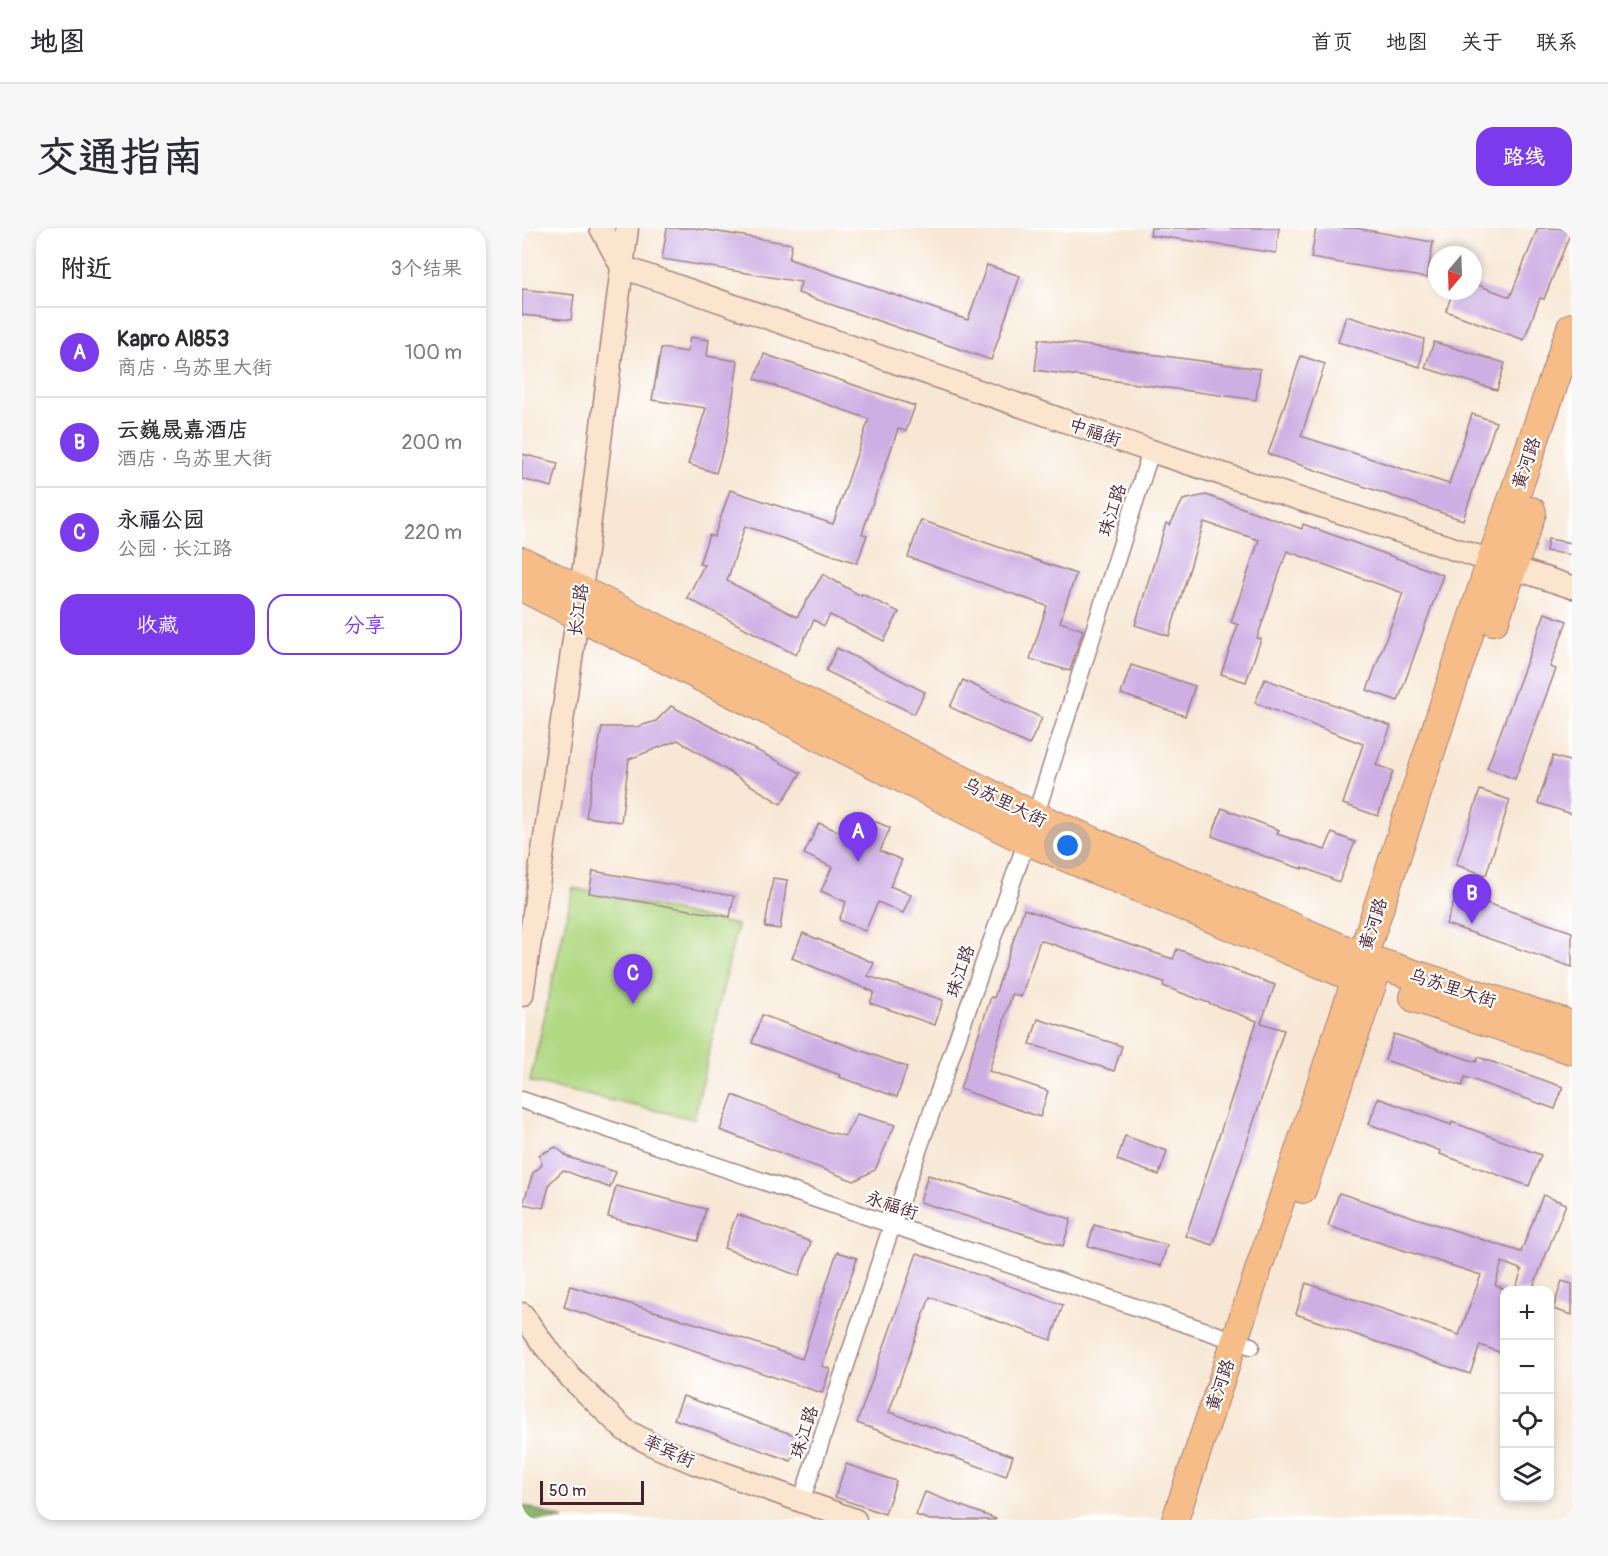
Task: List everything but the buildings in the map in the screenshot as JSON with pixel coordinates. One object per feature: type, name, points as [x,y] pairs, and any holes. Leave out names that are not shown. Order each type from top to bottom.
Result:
[{"type":"highway","name":"黄河路","points":[[1368,971],[1502,564],[1572,328]]},
{"type":"highway","name":"黄河路","points":[[1502,564],[1572,388]]},
{"type":"highway","name":"乌苏里大街","points":[[522,562],[579,602],[1031,829],[1368,971],[1572,1049]]},
{"type":"highway","name":"乌苏里大街","points":[[522,586],[579,602]]},
{"type":"highway","name":"乌苏里大街","points":[[1368,971],[1572,1026]]},
{"type":"main road","name":"黄河路","points":[[1175,1520],[1243,1343],[1368,971]]},
{"type":"main road","name":"黄河路","points":[[1192,1520],[1243,1343]]},
{"type":"street","points":[[601,228],[622,267]]},
{"type":"street","name":"长江路","points":[[522,995],[531,873],[579,602],[627,228]]},
{"type":"street","name":"中福街","points":[[622,267],[1151,452],[1572,586]]},
{"type":"street","name":"珠江路","points":[[801,1502],[892,1225],[1031,829],[1151,452]]},
{"type":"street","name":"永福街","points":[[522,1100],[1243,1343]]},
{"type":"street","name":"率宾街","points":[[523,1317],[571,1378],[625,1430],[695,1463],[855,1520]]},
{"type":"green space","points":[[573,888],[737,925],[694,1119],[530,1082]]},
{"type":"green space","points":[[522,1505],[564,1520],[522,1520]]},
{"type":"place","name":"Карго Al853","points":[[858,862]]},
{"type":"place","name":"云巍晟嘉酒店","points":[[1472,924]]},
{"type":"place","name":"永福公园","points":[[633,1004]]}]
